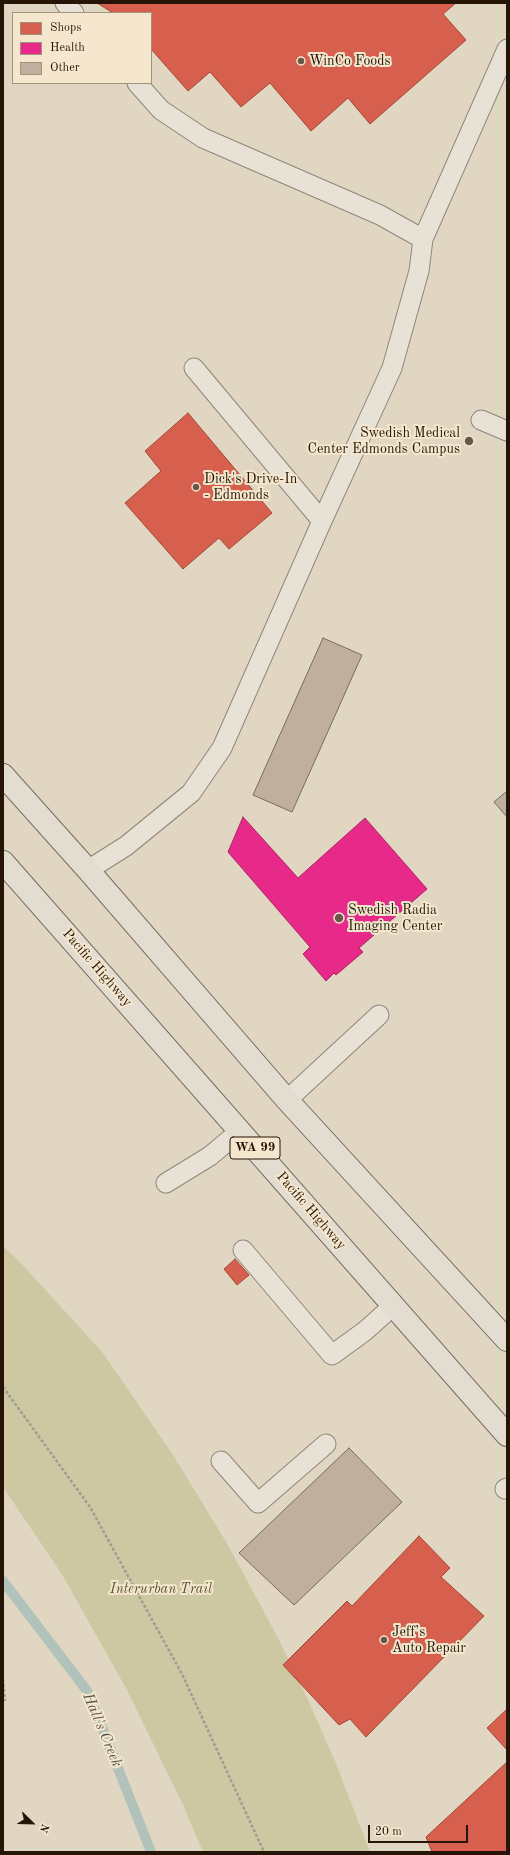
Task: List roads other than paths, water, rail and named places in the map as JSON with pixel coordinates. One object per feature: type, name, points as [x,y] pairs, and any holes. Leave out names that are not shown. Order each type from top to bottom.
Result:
[{"type":"highway","points":[[3,775],[88,870],[287,1100],[507,1340]]},
{"type":"highway","name":"Pacific Highway","points":[[3,862],[507,1435]]},
{"type":"lane","points":[[65,3],[73,12]]},
{"type":"lane","points":[[88,870],[126,846],[191,793],[222,748],[322,521],[392,368],[419,271],[422,239],[507,49]]},
{"type":"lane","points":[[138,84],[161,110],[203,138],[380,215],[422,239]]},
{"type":"lane","points":[[194,368],[322,521]]},
{"type":"lane","points":[[481,420],[507,431]]},
{"type":"lane","points":[[287,1100],[379,1015]]},
{"type":"lane","points":[[166,1183],[210,1156],[240,1131]]},
{"type":"lane","points":[[243,1250],[332,1355],[365,1331],[394,1305]]},
{"type":"lane","points":[[221,1461],[258,1503],[326,1444]]},
{"type":"waterway","name":"Hall's Creek","points":[[3,1581],[88,1692],[151,1852]]},
{"type":"place","name":"WinCo Foods","points":[[301,61]]},
{"type":"place","name":"Swedish Medical Center Edmonds Campus","points":[[469,441]]},
{"type":"place","name":"Dick's Drive-In - Edmonds","points":[[196,487]]},
{"type":"place","name":"Swedish Radia Imaging Center","points":[[339,918]]},
{"type":"place","name":"Jeff’s Auto Repair","points":[[384,1640]]},
{"type":"park label","name":"Interurban Trail","points":[[161,1589]]}]
